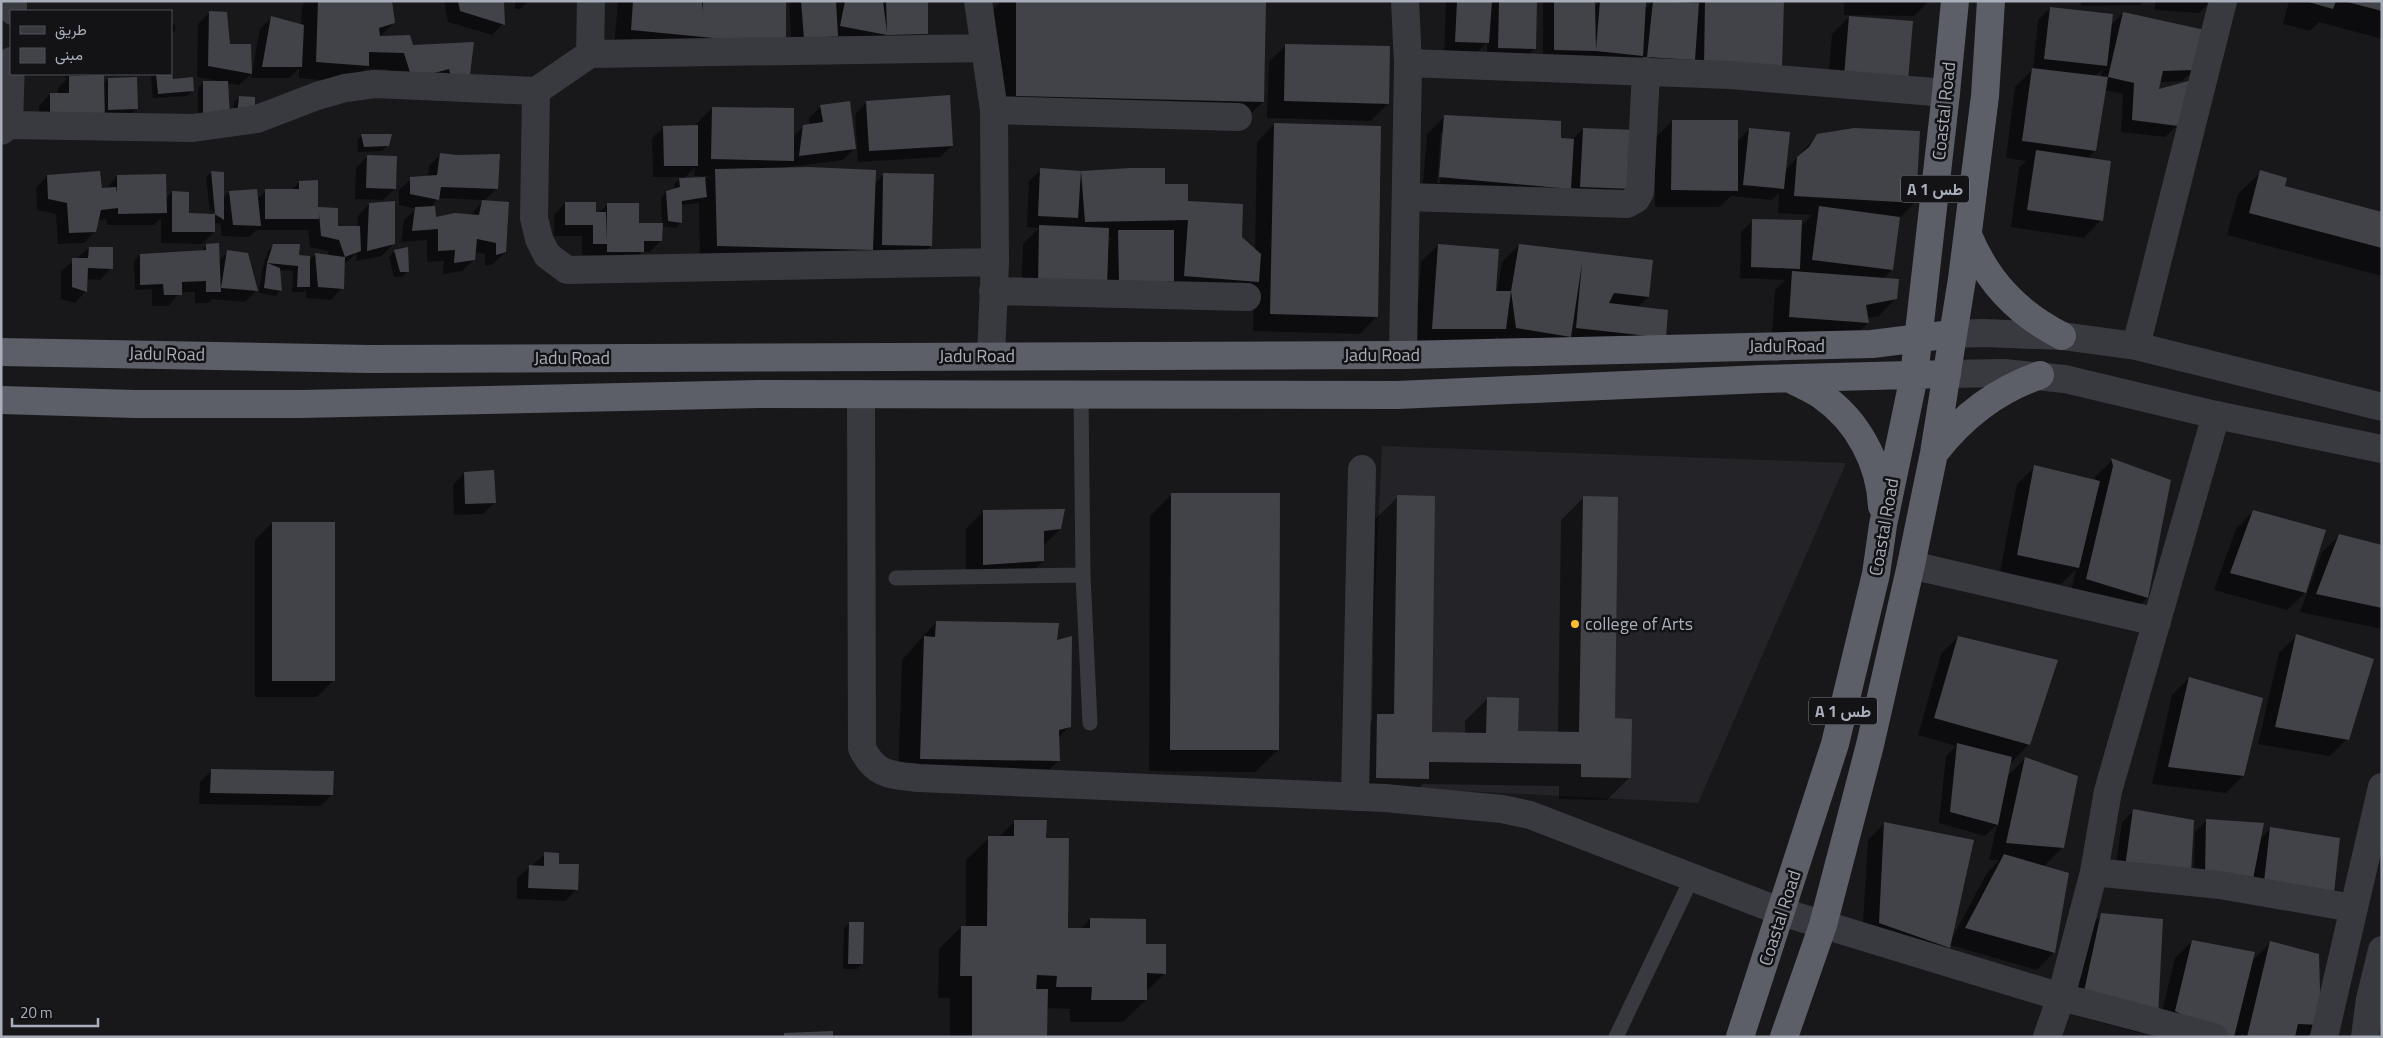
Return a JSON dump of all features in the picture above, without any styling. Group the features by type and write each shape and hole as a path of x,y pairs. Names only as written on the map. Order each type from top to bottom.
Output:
{"highway":[{"name":"Coastal Road","path":"1740,1037 1782,912 1834,744 1874,583 1883,525 1914,376 1946,93 1954,1"},
{"name":"Coastal Road","path":"1784,1037 1823,924 1870,745 1911,566 1934,453 1968,235 1985,96 1991,1"},
{"path":"1968,235 1981,263 2004,295 2028,316 2062,336"},
{"name":"Jadu Road","path":"1,352 370,358 1403,355 1822,346 1917,340 1952,334"},
{"name":"Jadu Road","path":"1,400 135,404 300,404 860,394 1397,395 1790,378 1947,374"},
{"path":"1934,453 1950,432 1977,408 2015,384 2040,375"},
{"path":"1790,378 1823,396 1850,421 1870,452 1881,488 1883,525"}],"street":[{"path":"590,54 591,1"},
{"path":"978,1 994,110 995,262 991,356"},
{"path":"1403,355 1408,63 1405,1"},
{"path":"2136,346 2223,1"},
{"path":"10,72 5,128 193,128 257,119 317,96 345,88 375,84 536,91 590,54 985,48"},
{"path":"1408,63 1646,70 1731,75 1946,93"},
{"path":"1406,197 1627,204 1636,199 1640,192 1646,70"},
{"path":"536,91 534,218 539,239 547,255 567,270 995,262"},
{"path":"994,110 1238,117"},
{"path":"993,291 1247,297"},
{"path":"1952,334 1984,333 2062,336 2136,346 2382,407"},
{"path":"1947,374 2004,373 2065,378 2216,415 2382,449"},
{"path":"860,394 862,748 868,762 886,774 919,778 1355,797 1502,809 1530,815 1782,912 2061,997 2214,1037"},
{"path":"2047,1037 2061,997 2094,872 2108,791 2216,415"},
{"path":"1355,797 1362,470"},
{"path":"1911,566 2157,622"},
{"path":"2324,1037 2382,788"},
{"path":"2094,872 2220,885 2353,908"},
{"path":"2364,1037 2370,999 2382,950"}],"lane":[{"path":"1081,394 1084,575 1090,723"},
{"path":"896,578 1084,575"},
{"path":"1616,1037 1692,878"}],"shaded area":[{"name":"college of Arts","path":"1382,446 1846,463 1698,803 1366,786"}],"building":[{"path":"318,1 392,1 395,23 379,28 380,36 410,35 413,45 474,42 469,83 452,80 449,69 412,79 404,53 369,52 369,66 316,62"},
{"path":"458,1 504,1 505,25 460,11"},
{"path":"633,1 702,1 702,12 703,1 786,1 786,41 755,42 631,30"},
{"path":"801,1 836,1 838,36 804,39"},
{"path":"845,1 883,1 887,33 886,1 928,1 928,34 887,35 840,26"},
{"path":"1016,1 1266,1 1264,102 1016,96"},
{"path":"1457,1 1492,1 1489,43 1455,42"},
{"path":"1499,1 1537,1 1536,49 1498,48"},
{"path":"1554,1 1595,1 1596,49 1600,1 1646,2 1643,56 1596,51 1554,50"},
{"path":"1653,1 1699,3 1695,60 1647,57"},
{"path":"1705,1 1784,1 1782,68 1704,66"},
{"path":"2305,1 2336,1 2333,9"},
{"path":"2382,1 2382,11 2347,2"},
{"path":"2050,7 2113,14 2107,66 2044,59"},
{"path":"209,11 227,12 230,44 251,44 252,74 208,66"},
{"path":"2123,12 2205,30 2195,70 2163,71 2159,89 2192,80 2178,126 2132,120 2134,83 2108,77"},
{"path":"271,16 304,25 302,67 262,67"},
{"path":"1849,16 1913,21 1908,81 1844,76"},
{"path":"1285,44 1390,46 1389,104 1284,101"},
{"path":"2032,68 2108,77 2096,151 2022,141"},
{"path":"172,74 173,79 193,77 194,91 158,94 156,75"},
{"path":"104,75 105,123 50,116 50,93 69,93 69,76"},
{"path":"137,77 138,109 108,110 108,78"},
{"path":"203,81 228,81 230,116 203,116"},
{"path":"950,95 953,146 869,151 866,101"},
{"path":"239,96 255,97 255,110 237,115"},
{"path":"850,101 856,149 799,156 803,125 823,122 820,105"},
{"path":"712,107 794,108 794,161 711,159"},
{"path":"1444,115 1561,121 1561,138 1574,139 1571,189 1439,177"},
{"path":"1672,120 1738,120 1738,191 1671,190"},
{"path":"1274,123 1381,126 1378,317 1270,314"},
{"path":"698,125 698,166 664,166 663,126"},
{"path":"1583,128 1637,130 1634,189 1580,187"},
{"path":"1749,128 1790,132 1784,189 1743,185"},
{"path":"1854,128 1920,131 1916,203 1794,196 1797,157 1809,147 1817,134"},
{"path":"361,134 392,134 389,146 364,147"},
{"path":"2036,150 2111,161 2103,221 2027,210"},
{"path":"440,153 457,155 500,154 498,189 441,187 439,200 410,194 410,177 437,175"},
{"path":"367,155 397,156 396,189 366,188"},
{"path":"809,167 876,170 873,250 717,246 715,169"},
{"path":"1040,168 1081,171 1078,218 1038,216"},
{"path":"1165,168 1165,184 1188,184 1188,201 1243,204 1242,237 1261,254 1259,282 1184,276 1188,220 1085,222 1081,171"},
{"path":"2260,170 2287,178 2285,186 2382,212 2382,248 2249,213"},
{"path":"100,171 102,188 116,187 117,193 117,175 166,174 167,213 118,214 118,208 101,210 96,232 69,233 67,203 48,199 47,175"},
{"path":"211,171 224,172 224,220 215,214"},
{"path":"883,173 934,174 932,246 882,245"},
{"path":"705,177 707,197 682,201 682,223 668,221 666,191 680,187 679,178"},
{"path":"318,180 318,207 338,208 338,226 360,226 361,251 345,257 339,240 321,236 319,213 319,219 265,219 265,189 299,189 299,181"},
{"path":"257,189 261,226 233,225 229,191"},
{"path":"172,191 189,192 189,213 215,214 215,232 172,232"},
{"path":"482,200 509,202 506,252 496,255 496,243 477,239 475,260 454,263 455,250 438,251 438,229 412,231 415,207 435,206 436,217 455,213 479,215"},
{"path":"395,201 395,244 367,251 369,203"},
{"path":"565,202 596,202 596,212 606,212 607,242 607,203 639,203 639,223 663,223 662,241 644,241 644,252 607,252 607,244 593,244 593,225 565,225"},
{"path":"1819,206 1900,217 1893,270 1812,260"},
{"path":"1752,219 1802,220 1800,269 1751,267"},
{"path":"1039,225 1109,228 1107,287 1038,285"},
{"path":"1118,230 1174,230 1174,281 1119,281"},
{"path":"219,243 221,292 206,292 206,281 182,282 182,295 164,295 163,284 140,285 140,254 206,250 206,244"},
{"path":"273,244 300,244 299,255 310,256 310,287 297,287 298,266 267,263"},
{"path":"1438,244 1499,249 1496,291 1511,291 1506,329 1432,329"},
{"path":"1519,244 1653,260 1649,297 1614,293 1609,303 1668,310 1666,338 1576,328 1582,263 1571,337 1516,328 1511,291"},
{"path":"89,247 113,247 113,269 88,268 87,292 72,287 72,258 88,258"},
{"path":"408,247 409,272 400,272 394,250"},
{"path":"227,250 248,253 258,291 221,288"},
{"path":"315,253 345,257 344,289 318,287"},
{"path":"267,263 280,268 282,291 264,288"},
{"path":"1792,271 1899,279 1897,299 1866,305 1869,323 1789,317"},
{"path":"2111,458 2171,480 2148,598 2086,579 2113,466"},
{"path":"2034,465 2100,481 2079,568 2017,555"},
{"path":"494,470 496,503 465,504 464,472"},
{"path":"1171,493 1280,493 1279,750 1170,750"},
{"path":"1397,495 1435,496 1432,732 1486,733 1487,697 1519,698 1518,731 1579,732 1583,496 1618,497 1615,718 1632,719 1631,778 1581,777 1581,764 1429,762 1429,779 1376,778 1377,714 1394,714"},
{"path":"1065,509 1061,529 1044,531 1044,561 983,565 983,510"},
{"path":"2253,510 2326,530 2306,593 2230,573"},
{"path":"272,522 335,522 335,681 272,681"},
{"path":"2339,534 2382,545 2382,608 2316,594"},
{"path":"936,621 1059,623 1057,640 1072,636 1071,727 1059,730 1060,761 920,759 924,636 935,637"},
{"path":"2296,634 2374,659 2349,740 2275,727"},
{"path":"1958,636 2058,660 2030,745 1934,718"},
{"path":"2189,677 2263,698 2244,776 2168,767"},
{"path":"1957,743 2012,757 1998,825 1950,812"},
{"path":"2025,757 2078,776 2064,848 2006,843"},
{"path":"211,769 334,771 333,795 210,793"},
{"path":"2133,809 2194,820 2191,873 2125,867"},
{"path":"2206,819 2264,823 2253,879 2205,875"},
{"path":"1014,820 1047,820 1046,838 1069,838 1068,928 1090,928 1090,918 1146,919 1146,944 1166,944 1166,974 1147,973 1147,1000 1091,1000 1092,987 1056,987 1057,976 1037,975 1036,989 1048,989 1047,1037 972,1037 972,976 960,976 961,926 987,926 988,836 1014,836"},
{"path":"1884,822 1974,840 1950,948 1879,923"},
{"path":"2270,827 2340,838 2334,893 2264,882"},
{"path":"544,852 559,853 559,864 579,864 578,890 528,888 529,865 544,866"},
{"path":"2004,854 2069,873 2055,953 1965,928"},
{"path":"2101,913 2163,919 2158,1016 2083,996"},
{"path":"849,922 864,922 863,964 848,964"},
{"path":"2192,940 2255,952 2234,1037 2224,1037 2175,1011"},
{"path":"2270,941 2319,954 2321,1025 2298,1024 2295,1037 2247,1037"},
{"path":"833,1031 833,1037 784,1037 784,1033"}],"place":[{"name":"college of Arts","path":"1575,624"}]}
